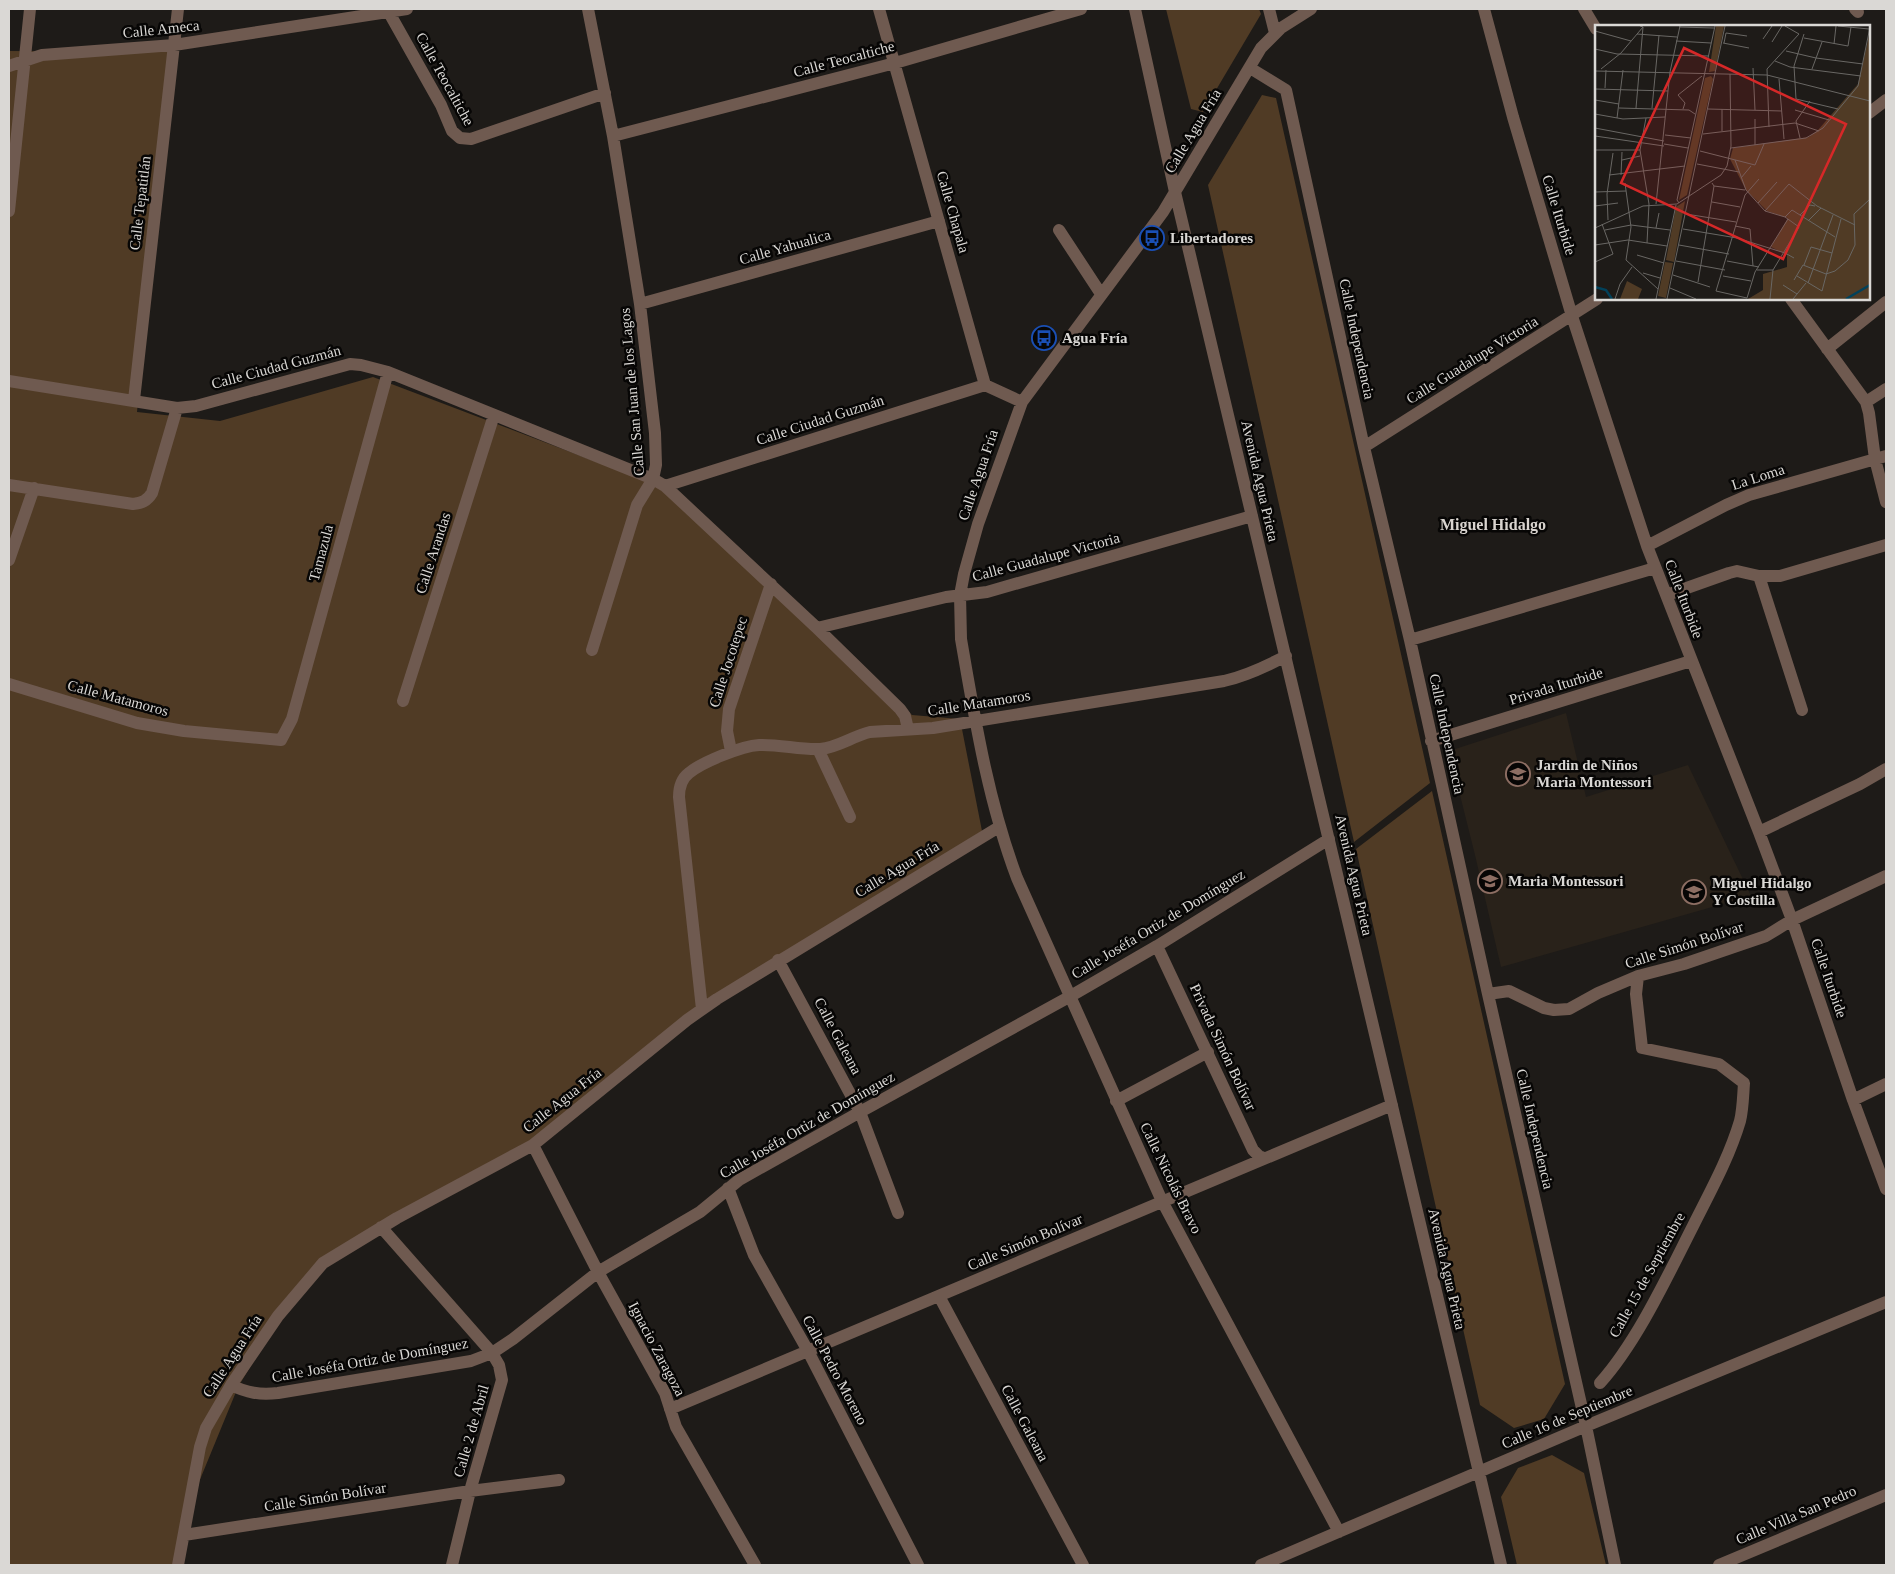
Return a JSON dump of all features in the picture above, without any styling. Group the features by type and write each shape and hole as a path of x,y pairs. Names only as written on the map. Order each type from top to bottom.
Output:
{"street":[{"path":"9,211 30,9"},
{"name":"Calle Tepatitlán","path":"134,400 178,9"},
{"name":"Calle Ameca","path":"9,66 42,55 174,45 388,10 407,9"},
{"name":"Calle San Juan de los Lagos","path":"588,9 613,136 640,304 655,432 656,465 653,479 665,486 771,584 900,709 905,716 908,729"},
{"name":"Calle Chapala","path":"879,9 985,384"},
{"name":"Calle Teocaltiche","path":"613,136 895,63 1082,9"},
{"name":"Avenida Agua Prieta","path":"1135,9 1175,192 1501,1565"},
{"path":"1269,9 1275,34"},
{"name":"Calle Agua Fría","path":"178,1565 202,1439 231,1385 278,1316 317,1269 327,1260 381,1227 532,1145 702,1009 778,960 999,827 990,794 975,720 961,639 960,595 978,524 1022,402 1162,212 1261,48 1294,19 1311,9"},
{"name":"Calle Iturbide","path":"1484,9 1513,117 1572,316 1647,546 1792,920 1853,1100 1886,1189"},
{"path":"1584,9 1595,27"},
{"name":"Calle Teocaltiche","path":"388,10 441,106 452,131 460,138 471,139 605,93"},
{"name":"Calle Independencia","path":"1250,68 1286,90 1364,447 1410,640 1431,741 1586,1426 1614,1565"},
{"path":"1870,112 1886,100"},
{"name":"Calle Yahualica","path":"640,304 939,222"},
{"path":"1059,230 1101,294"},
{"name":"Calle Guadalupe Victoria","path":"1364,447 1596,300"},
{"path":"1793,300 1866,402 1880,458 1886,502"},
{"path":"1827,349 1886,302"},
{"name":"Calle Ciudad Guzmán","path":"9,381 177,408 196,406 350,364 362,365 388,372 653,479"},
{"name":"Tamazula","path":"281,740 292,719 388,372"},
{"path":"985,384 1022,402"},
{"name":"Calle Ciudad Guzmán","path":"665,486 985,384"},
{"path":"1866,402 1886,389"},
{"path":"9,485 133,504 144,502 152,492 177,408"},
{"name":"Calle Arandas","path":"403,701 494,415"},
{"name":"La Loma","path":"1647,546 1737,500 1880,458"},
{"path":"592,650 637,505 653,479"},
{"path":"9,560 34,488"},
{"name":"Calle Guadalupe Victoria","path":"817,628 946,597 986,592 1252,516"},
{"path":"1667,595 1737,571 1759,576 1780,576 1886,545"},
{"path":"1410,640 1655,568"},
{"path":"1759,576 1802,710"},
{"name":"Calle Jocotepec","path":"732,752 727,730 728,709 771,584"},
{"name":"Calle Matamoros","path":"702,1009 679,797 679,788 683,780 688,773 696,768 748,746 818,749 836,745 865,733 933,728 1224,681 1252,673 1286,656"},
{"name":"Privada Iturbide","path":"1431,741 1691,661"},
{"name":"Calle Matamoros","path":"9,684 137,723 184,731 281,740"},
{"path":"818,749 850,817"},
{"path":"1759,832 1860,784 1886,769"},
{"name":"Calle Nicolás Bravo","path":"999,827 1017,878 1162,1201 1339,1532"},
{"name":"Calle Joséfa Ortiz de Domínguez","path":"231,1385 241,1390 258,1394 278,1393 471,1361 492,1353 513,1339 598,1272 700,1212 728,1188 1157,946 1329,839"},
{"name":"Calle Simón Bolívar","path":"1488,994 1509,991 1544,1008 1564,1010 1638,976 1684,964 1766,936 1792,920 1886,876"},
{"name":"Privada Simón Bolívar","path":"1157,946 1253,1150 1264,1158"},
{"name":"Calle Galeana","path":"778,960 860,1112 898,1213"},
{"name":"Calle 15 de Septiembre","path":"1600,1383 1611,1371 1635,1333 1717,1179 1740,1120 1744,1083 1719,1064 1642,1048 1636,994 1638,976"},
{"path":"1116,1101 1208,1052"},
{"path":"1853,1100 1886,1084"},
{"name":"Calle Simón Bolívar","path":"670,1409 1392,1105"},
{"name":"Ignacio Zaragoza","path":"532,1145 598,1272 665,1393 676,1427 755,1565"},
{"name":"Calle Pedro Moreno","path":"728,1188 754,1255 808,1351 918,1565"},
{"name":"Calle 2 de Abril","path":"381,1227 492,1353 499,1365 502,1380 470,1492 452,1565"},
{"name":"Calle Galeana","path":"939,1296 1083,1565"},
{"name":"Calle 16 de Septiembre","path":"1261,1565 1586,1426 1886,1302"},
{"name":"Calle Simón Bolívar","path":"184,1535 559,1480"},
{"name":"Calle Villa San Pedro","path":"1719,1565 1886,1495"}],"shaded area":[{"path":"1166,9 1259,9 1261,14 1203,112 1191,109"},
{"path":"9,51 168,52 137,412 220,421 373,377 665,488 912,715 960,719 982,831 693,1020 553,1130 303,1280 238,1387 199,1482 178,1565 9,1565"},
{"path":"1262,95 1276,98 1430,783 1354,842 1208,185"},
{"path":"1566,713 1586,797 1688,765 1751,896 1501,967 1449,751"},
{"path":"1432,791 1565,1384 1544,1419 1514,1428 1480,1405 1356,849"},
{"path":"1552,1455 1584,1473 1606,1565 1517,1565 1501,1497 1518,1468"}],"place":[{"name":"Libertadores","path":"1152,238"},
{"name":"Agua Fría","path":"1044,338"},
{"name":"Jardin de Niños Maria Montessori","path":"1518,774"},
{"name":"Maria Montessori","path":"1490,881"},
{"name":"Miguel Hidalgo Y Costilla","path":"1694,892"}],"district":[{"name":"Miguel Hidalgo","path":"1493,524"}]}
